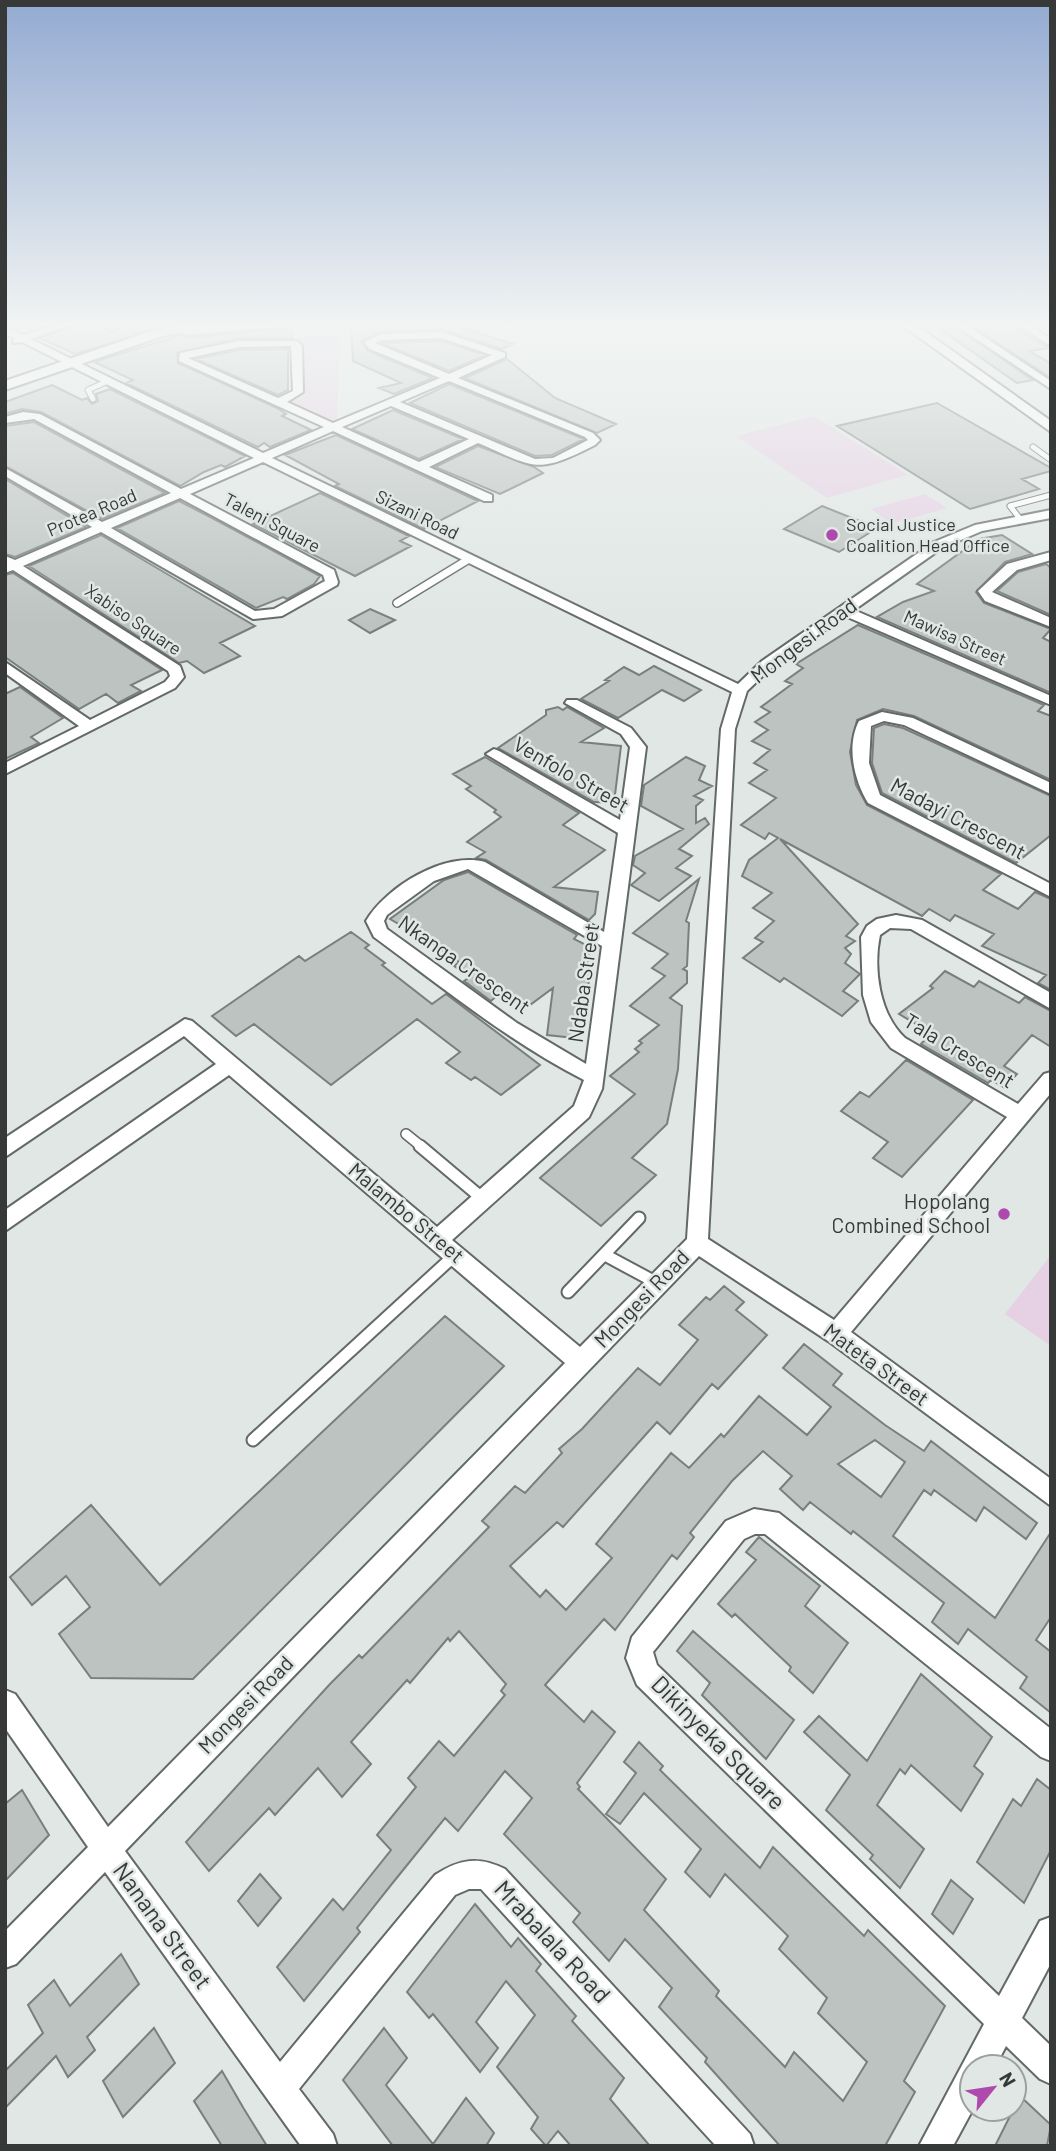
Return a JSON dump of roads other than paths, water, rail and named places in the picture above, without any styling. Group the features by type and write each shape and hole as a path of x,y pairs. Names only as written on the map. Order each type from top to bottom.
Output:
{"street":[{"name":"Taleni Square","path":"5,471 253,615 276,612 332,582 329,573 50,423"},
{"name":"Sizani Road","path":"192,423 740,690"},
{"path":"321,423 488,498"},
{"name":"Protea Road","path":"9,564 346,423"},
{"path":"441,423 534,463 545,464 594,440 556,423"},
{"path":"419,467 478,439"},
{"name":"Mongesi Road","path":"5,1953 697,1243 728,729 740,690 777,656 950,539 979,528 1051,514"},
{"path":"1051,556 1012,567 985,591 990,598 1051,623"},
{"name":"Xabiso Square","path":"5,769 170,685 177,677 175,669 9,564"},
{"name":"Mawisa Street","path":"844,610 1051,701"},
{"path":"5,666 89,726"},
{"name":"Ndaba Street","path":"437,1240 582,1111 589,1101 628,832 637,741 626,731 572,703"},
{"name":"Madayi Crescent","path":"1051,789 908,721 882,716 864,724 863,776 866,789 874,799 1051,891"},
{"name":"Venfolo Street","path":"494,754 628,832"},
{"name":"Nkanga Crescent","path":"594,1077 567,1064 527,1038 380,933 375,921 381,911 449,865 467,862 480,866 612,944"},
{"name":"Tala Crescent","path":"1021,1115 898,1043 883,1030 875,1015 870,937 875,928 894,920 916,924 1051,1002"},
{"name":"Malambo Street","path":"5,1149 185,1026 581,1362"},
{"path":"5,1222 230,1064"},
{"path":"836,1334 1051,1079"},
{"name":"Mateta Street","path":"697,1243 836,1334 1051,1493"},
{"name":"Dikinyeka Square","path":"1051,1747 770,1522 754,1521 735,1530 641,1646 639,1658 647,1675 1051,2068"},
{"name":"Nanana Street","path":"5,1704 106,1849 321,2146"},
{"name":"Mrabalala Road","path":"279,2088 445,1885 463,1874 475,1873 495,1878 738,2146"},
{"path":"986,2053 1051,1932"},
{"path":"935,2146 958,2104"}],"lane":[{"path":"1033,447 1051,460"},
{"path":"1021,520 1010,506 1051,495"},
{"path":"397,603 469,559"},
{"path":"406,1134 483,1199"},
{"path":"568,1292 639,1218"},
{"path":"253,1440 455,1255"},
{"path":"605,1255 657,1283"}],"place":[{"name":"Social Justice Coalition Head Office","path":"832,535"},
{"name":"Hopolang Combined School","path":"1004,1214"}]}
